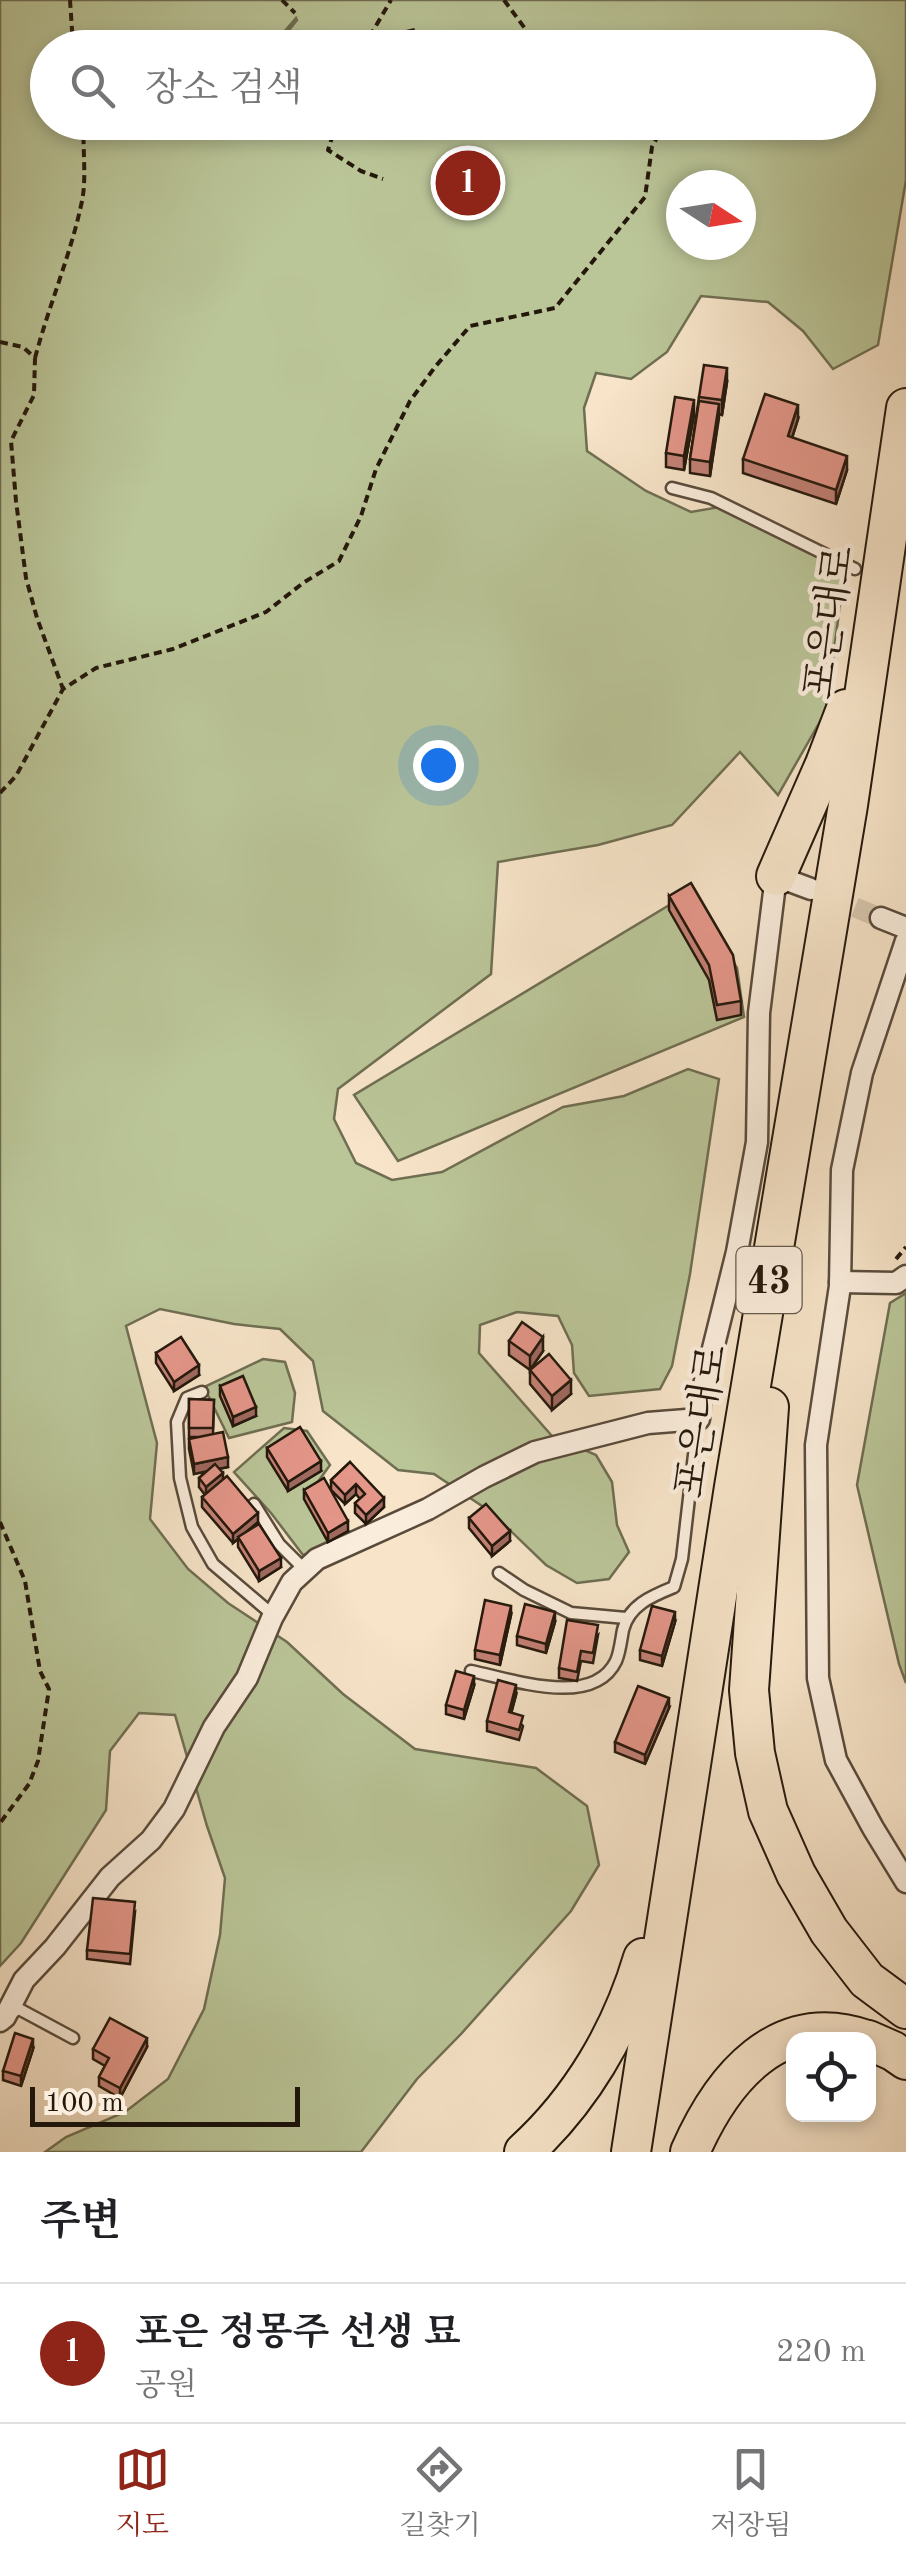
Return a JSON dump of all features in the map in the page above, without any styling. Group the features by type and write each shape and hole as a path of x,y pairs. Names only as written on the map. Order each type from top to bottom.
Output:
{"highway":[{"name":"포은대로","path":"631,2152 734,1487 848,805 906,408"},
{"name":"포은대로","path":"655,2152 770,1398 869,810 906,555"},
{"path":"794,882 825,764 852,695 875,611"},
{"path":"770,1398 749,1690 755,1753 768,1812 796,1874 829,1932 868,1980 906,2010"},
{"path":"524,2152 579,2092 629,2000 643,1960 706,1677"},
{"path":"690,2152 720,2096 741,2070 768,2048 786,2040"},
{"path":"876,2044 906,2060"}],"street":[{"path":"3,2019 24,1980 110,1876 150,1840 174,1808 214,1727 247,1678 292,1582 317,1559 428,1509 535,1452 648,1423 698,1419 737,1252 757,1142 759,1013 794,882"},
{"path":"881,918 906,928"},
{"path":"906,941 862,1073 842,1170 840,1282 816,1445 818,1678 836,1760 906,1882"},
{"path":"840,1282 896,1282 906,1276"}],"lane":[{"path":"672,488 711,498 854,568"},
{"path":"202,1392 187,1398 176,1422 180,1478 192,1527 213,1564 274,1616"},
{"path":"471,1671 534,1687 600,1682 616,1661 626,1618 646,1599 674,1587 682,1559 698,1419"},
{"path":"254,1504 279,1544 305,1570"},
{"path":"499,1573 571,1613 626,1618"},
{"path":"3,2019 18,2009 72,2038"}],"path":[{"path":"70,0 72,30"},
{"path":"282,0 295,13"},
{"path":"374,30 391,0"},
{"path":"504,0 526,30"},
{"path":"63,689 26,578 11,441 34,395 43,328 55,301 83,198 84,140"},
{"path":"331,140 328,150 360,171 383,179"},
{"path":"0,793 16,776 63,689 96,668 173,649 266,612 338,562 362,516 376,468 427,378 470,326 556,308 645,197 656,140"},
{"path":"0,342 22,347 36,358"},
{"path":"0,1522 25,1580 40,1671 49,1689 38,1761 29,1784 0,1823"}],"green space":[{"path":"0,0 906,0 906,180 878,345 833,369 803,331 768,302 701,296 667,352 631,379 596,373 584,408 587,451 646,491 691,512 737,504 792,537 846,560 826,711 778,795 740,752 672,825 598,845 498,862 491,974 338,1089 334,1119 356,1163 392,1180 442,1172 563,1107 624,1096 688,1069 719,1079 690,1274 672,1366 660,1389 589,1396 574,1373 572,1345 558,1316 517,1312 480,1325 479,1353 552,1436 596,1455 612,1482 617,1525 629,1552 609,1579 577,1583 546,1565 491,1512 434,1474 398,1470 323,1411 313,1361 280,1329 160,1309 126,1326 157,1443 150,1519 188,1569 228,1603 287,1642 343,1694 415,1749 536,1768 587,1806 599,1865 571,1911 417,2079 361,2152 45,2152 66,2137 125,2112 168,2079 204,2009 220,1935 225,1878 175,1715 139,1713 110,1751 106,1810 21,1943 0,1966"},
{"path":"691,892 737,968 744,1017 398,1161 354,1095"},
{"path":"906,1293 906,1683 857,1485 890,1303"},
{"path":"263,1359 285,1362 295,1393 292,1422 229,1438 204,1387"},
{"path":"284,1428 307,1431 330,1465 315,1486 324,1488 348,1531 348,1541 303,1555 234,1472"}],"building":[{"path":"704,365 727,368 722,400 699,397"},
{"path":"765,394 798,405 788,436 847,456 836,490 743,459"},
{"path":"675,397 694,400 684,456 666,453"},
{"path":"699,401 719,404 710,462 690,459"},
{"path":"691,883 733,955 741,1001 717,1005 709,965 669,896"},
{"path":"522,1322 543,1337 530,1356 509,1341"},
{"path":"181,1337 199,1365 174,1382 156,1353"},
{"path":"549,1354 571,1380 552,1396 530,1370"},
{"path":"243,1376 256,1407 233,1417 220,1386"},
{"path":"189,1399 214,1400 213,1428 189,1428"},
{"path":"300,1427 321,1461 288,1482 267,1448"},
{"path":"223,1432 228,1457 194,1464 189,1439"},
{"path":"350,1462 384,1498 366,1515 355,1503 365,1494 356,1484 345,1495 331,1480"},
{"path":"215,1464 223,1473 206,1487 199,1478"},
{"path":"227,1476 258,1513 233,1534 202,1497"},
{"path":"324,1478 348,1521 328,1533 304,1490"},
{"path":"486,1504 510,1531 492,1546 469,1518"},
{"path":"259,1524 281,1558 259,1571 238,1537"},
{"path":"485,1600 511,1606 500,1655 475,1650"},
{"path":"525,1604 555,1612 546,1644 517,1636"},
{"path":"652,1606 675,1612 662,1656 640,1650"},
{"path":"567,1620 598,1625 593,1653 581,1651 577,1672 559,1668"},
{"path":"456,1671 474,1676 464,1710 446,1705"},
{"path":"498,1680 516,1685 509,1712 523,1716 519,1730 487,1721"},
{"path":"638,1686 669,1698 645,1755 615,1742"},
{"path":"93,1898 135,1902 130,1954 87,1950"},
{"path":"110,2018 147,2038 120,2088 99,2077 109,2058 93,2049"},
{"path":"15,2033 33,2039 21,2076 3,2071"}],"tunnel":[{"path":"827,896 881,918"}],"place":[{"name":"포은 정몽주 선생 묘","path":"468,183"}]}
